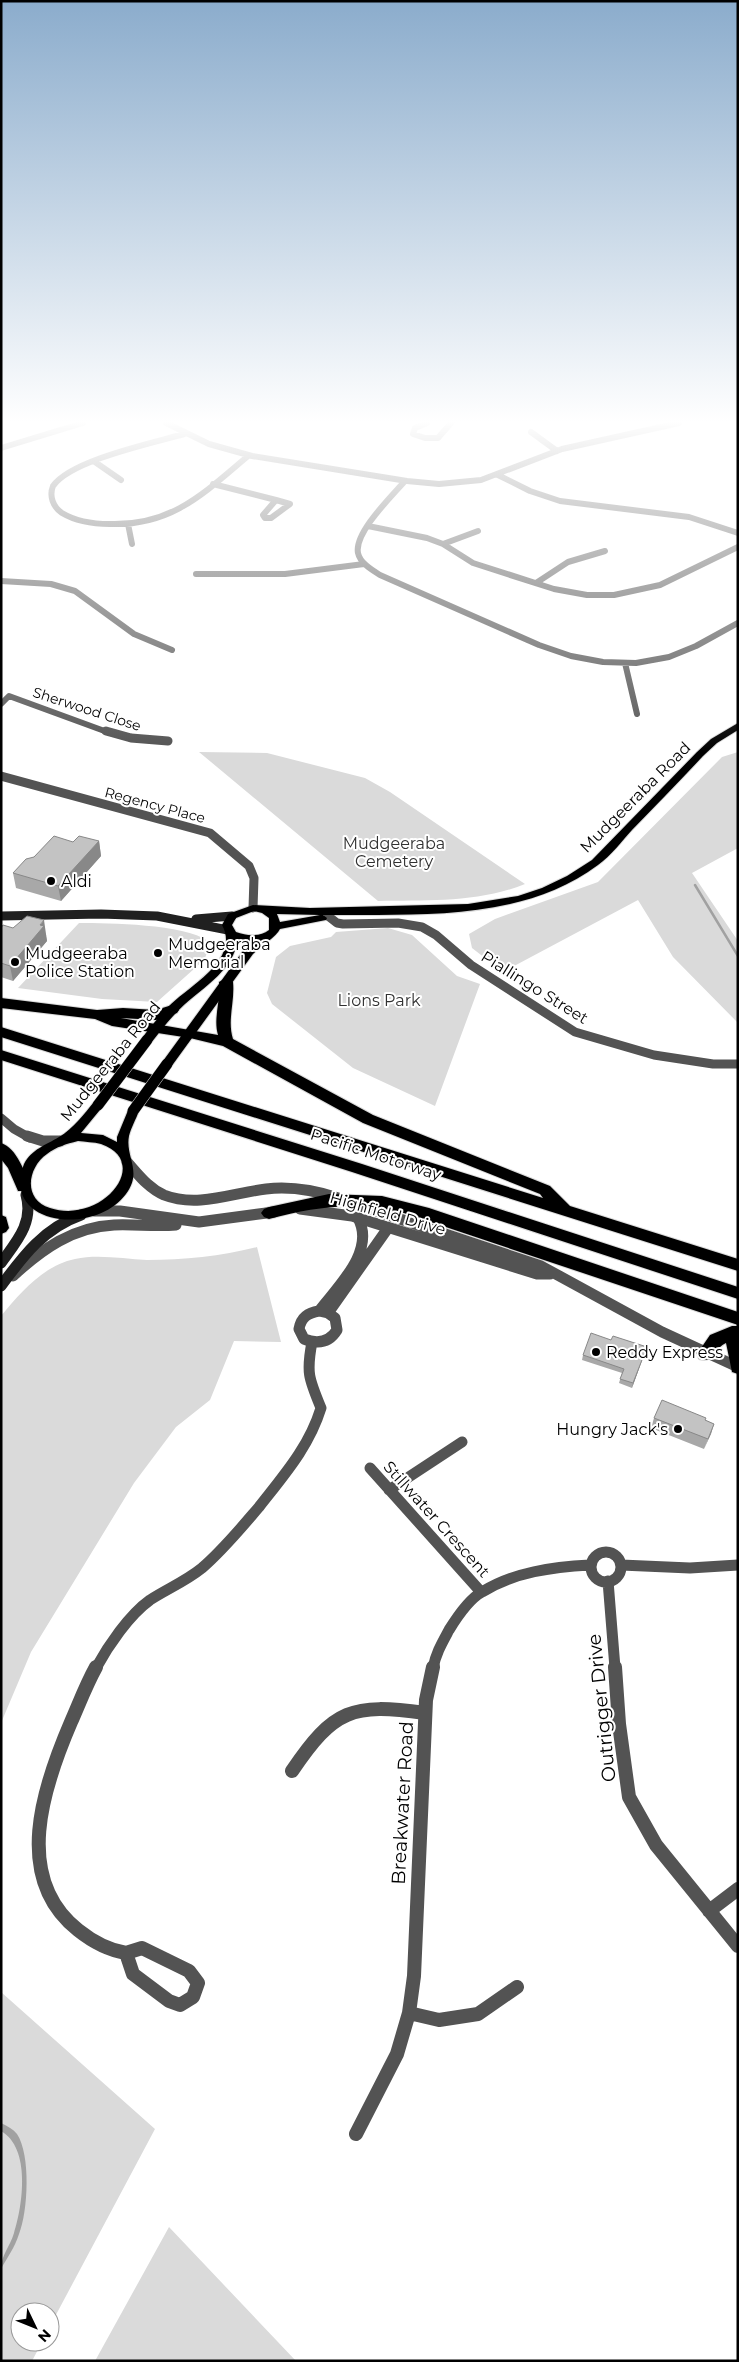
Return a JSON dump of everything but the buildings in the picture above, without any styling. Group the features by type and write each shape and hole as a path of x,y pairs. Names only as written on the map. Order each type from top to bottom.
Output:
{"highway":[{"path":"226,982 228,992 222,1026 227,1042"},
{"path":"1,1003 97,1015 123,1013 156,1015 172,1010"},
{"path":"97,1015 112,1021 190,1032 227,1042 260,1058 368,1119 446,1152 545,1190 567,1210"},
{"name":"Pacific Motorway","path":"1,1032 738,1265"},
{"name":"Pacific Motorway","path":"1,1055 367,1171 738,1293"},
{"path":"1,1148 16,1166 25,1191"},
{"path":"269,1212 336,1198 376,1199 424,1212 736,1329"},
{"path":"1,1221 1,1228"},
{"path":"705,1354 716,1340 736,1329"},
{"path":"736,1329 738,1367"}],"main road":[{"name":"Mudgeeraba Road","path":"265,910 346,912 471,908 500,904 532,896 578,875 602,856 700,754 735,731"},
{"path":"1,916 121,914 209,919 232,916 253,908 265,910 274,917 276,926 249,951 133,1111 123,1136 123,1149 129,1178 121,1193 112,1202 90,1213 64,1221 44,1235 23,1256 1,1287"},
{"name":"Mudgeeraba Road","path":"276,926 346,912"},
{"path":"230,932 227,925 232,916"},
{"path":"170,918 230,932 245,939 263,938"},
{"name":"Mudgeeraba Road","path":"62,1140 82,1126 156,1028 172,1010 222,965 231,948 230,932"},
{"path":"1,1263 27,1223 30,1208 25,1191 24,1172 32,1158 42,1150 62,1140 83,1137 101,1140 118,1148 127,1161"},
{"path":"25,1191 35,1205 48,1213 67,1216 90,1213"}],"street":[{"path":"130,533 132,544"},
{"path":"362,533 357,544 358,553 364,564 380,575 560,654 593,661 625,663 669,657 692,648 738,623"},
{"path":"404,533 427,538 443,544 473,563 554,590 587,595 636,592 660,585 682,576 738,547"},
{"path":"443,544 472,533"},
{"path":"536,584 564,562 580,556 605,551"},
{"path":"196,574 285,574 364,564"},
{"path":"1,581 51,584 74,591 134,634 172,650"},
{"path":"625,663 637,714"},
{"name":"Sherwood Close","path":"1,704 9,696 111,732 144,740 168,741"},
{"name":"Regency Place","path":"1,776 210,833 249,866 254,878 253,908"},
{"name":"Piallingo Street","path":"328,916 337,923 343,924 402,923 422,927 436,935 471,965 575,1032 654,1056 713,1064 738,1064"},
{"path":"1,1118 24,1136 45,1141 62,1140"},
{"name":"Highfield Drive","path":"127,1161 137,1175 152,1188 188,1200 214,1200 288,1188 314,1191 541,1266 550,1274 586,1291 654,1329 705,1354 738,1367"},
{"name":"Highfield Drive","path":"90,1213 120,1211 199,1222 269,1212 312,1209 358,1218 537,1274 550,1274"},
{"path":"324,1312 388,1228 378,1212"},
{"path":"324,1312 364,1245 365,1230 358,1218"},
{"path":"1,1287 44,1248 76,1232 109,1225 158,1226 199,1222"},
{"path":"324,1312 335,1318 338,1324 335,1335 327,1341 312,1342 300,1334 300,1324 307,1314 324,1312"},
{"path":"126,1953 133,1974 169,2001 180,2005 191,2000 196,1993 198,1983 189,1971 142,1948 126,1953 114,1952 88,1938 69,1923 52,1902 41,1867 38,1839 42,1803 60,1748 90,1678 106,1650 125,1626 149,1601 194,1574 234,1537 296,1462 306,1446 321,1408 309,1379 307,1367 312,1342"},
{"path":"389,1490 462,1442"},
{"name":"Stillwater Crescent","path":"370,1468 481,1592"},
{"name":"Breakwater Road","path":"356,2134 397,2054 410,2013 414,1976 425,1713 436,1652 457,1617 481,1592 519,1576 554,1567 590,1564 593,1556 603,1552 614,1555 621,1565"},
{"path":"590,1564 595,1576 608,1581 617,1578 621,1565 690,1568 738,1564"},
{"name":"Outrigger Drive","path":"608,1581 619,1724 629,1798 656,1845 738,1946"},
{"path":"292,1771 316,1736 342,1716 371,1708 425,1713"},
{"path":"709,1911 738,1889"},
{"path":"410,2013 439,2020 478,2014 517,1987"}],"green space":[{"name":"Mudgeeraba Cemetery","path":"199,752 267,753 365,778 390,792 525,884 489,895 453,899 378,901"},
{"path":"738,752 738,848 692,873 738,941 738,1023 673,957 638,900 503,972 472,948 469,934 495,919 598,882 722,757"},
{"path":"79,923 108,923 182,931 197,935 208,941 208,951 204,960 157,1002 102,999 18,988"},
{"name":"Lions Park","path":"388,928 412,935 457,976 480,984 435,1106 353,1068 272,1004 267,993 276,957 290,946 331,937 336,932"},
{"path":"257,1247 281,1342 234,1341 210,1400 176,1427 134,1483 31,1652 1,1723 1,1316 25,1289 43,1274 53,1267 75,1259 102,1257 147,1260 175,1259 217,1255"},
{"path":"1,1992 155,2129 60,2307 60,2302 10,2302 10,2352 37,2352 32,2361 1,2361"},
{"path":"169,2227 296,2361 95,2361"}],"shaded area":[{"path":"1,2123 17,2134 21,2143 27,2184 22,2224 15,2243 1,2269 2,2259 12,2238 20,2208 22,2178 21,2163 17,2150 11,2139 1,2131"}],"waterway":[{"path":"695,885 738,956"}],"place":[{"name":"Aldi","path":"51,881"},
{"name":"Mudgeeraba Memorial","path":"158,953"},
{"name":"Mudgeeraba Police Station","path":"15,962"},
{"name":"Reddy Express","path":"596,1352"},
{"name":"Hungry Jack's","path":"678,1429"}]}
